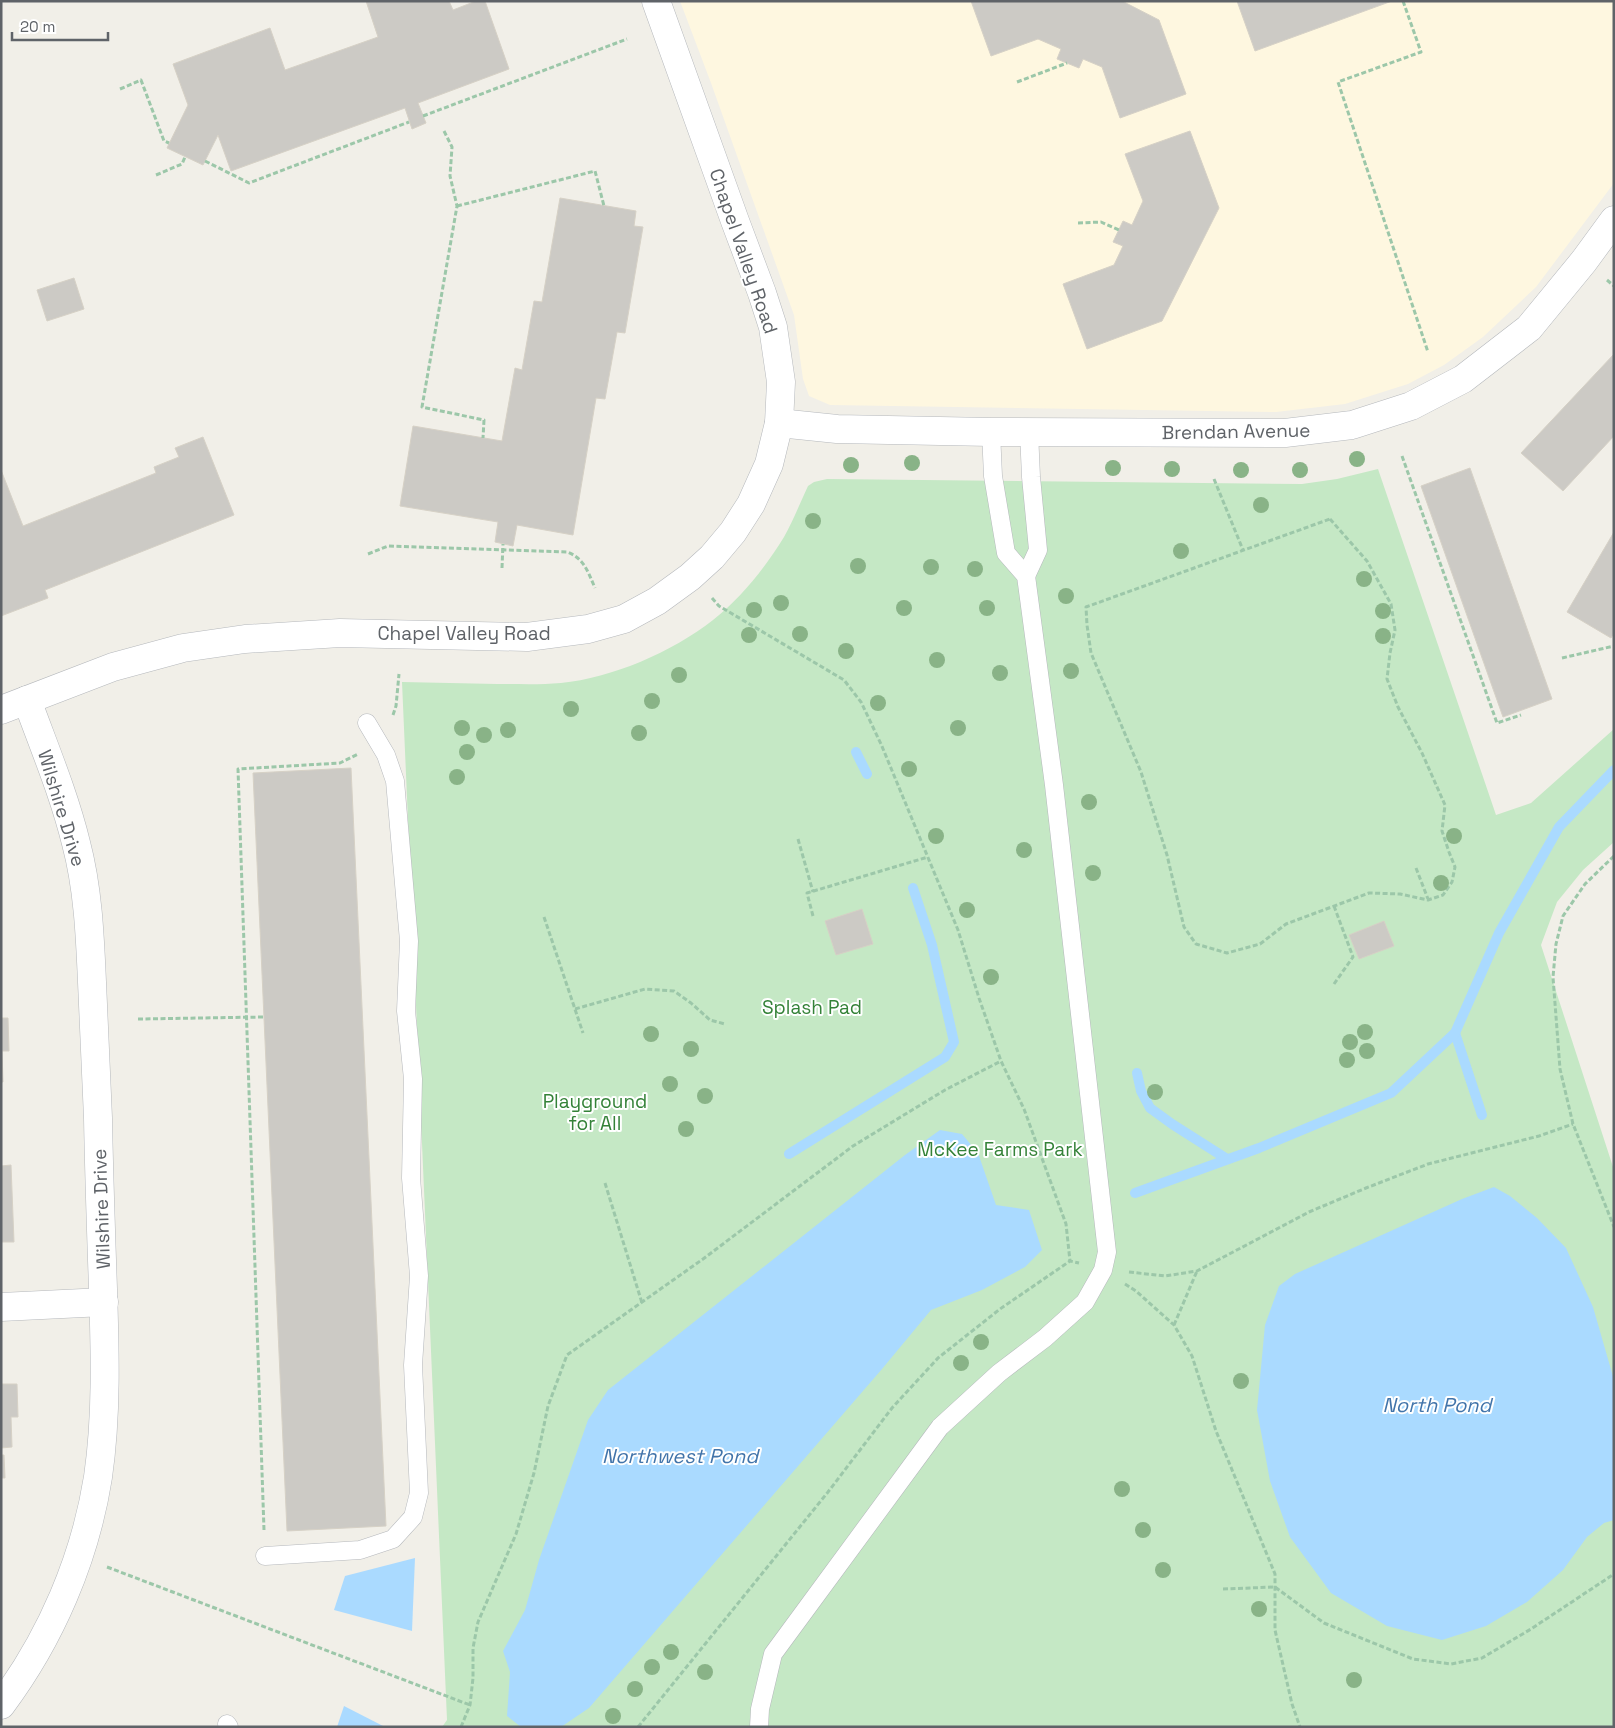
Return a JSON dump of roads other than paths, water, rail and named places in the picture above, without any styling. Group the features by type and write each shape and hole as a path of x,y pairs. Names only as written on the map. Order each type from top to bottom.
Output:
{"street":[{"name":"Chapel Valley Road","path":"1,710 121,665 183,648 245,639 340,632 527,637 588,629 624,619 657,601 712,558 733,532 751,504 770,464 779,423 781,382 773,327 762,293 656,1"},
{"name":"Brendan Avenue","path":"779,423 838,428 991,432 1285,433 1352,425 1410,406 1463,379 1529,328 1584,261 1614,220"},
{"name":"Wilshire Drive","path":"1,1705 17,1684 62,1603 79,1555 92,1504 98,1470 105,1354 96,1054 89,916 77,844 56,776 27,700"},
{"path":"1,1307 104,1302"}],"lane":[{"path":"991,432 993,476 1006,553 1026,576"},
{"path":"759,1727 760,1709 773,1654 940,1427 998,1373 1045,1338 1085,1302 1103,1270 1107,1252 1054,785 1026,576 1038,550 1028,432"},
{"path":"265,1556 360,1550 393,1539 413,1517 419,1493 413,1365 419,1276 411,1178 413,1079 406,1011 408,941 394,781 386,755 367,723"}],"water":[{"name":"Northwest Pond","path":"940,1130 962,1134 978,1153 996,1205 1029,1210 1042,1250 1025,1267 982,1290 931,1310 589,1708 561,1727 521,1727 507,1716 510,1672 503,1651 525,1610 539,1560 588,1420 608,1390 905,1155"},
{"name":"North Pond","path":"1494,1187 1510,1196 1537,1218 1566,1248 1593,1307 1614,1380 1614,1520 1604,1523 1587,1537 1563,1570 1527,1602 1486,1626 1442,1640 1387,1626 1331,1593 1290,1537 1270,1481 1257,1410 1265,1325 1279,1286 1295,1274 1462,1199"},
{"path":"415,1558 412,1631 334,1610 345,1576"},
{"path":"344,1706 385,1727 337,1727"}],"waterway":[{"path":"856,752 867,774"},
{"path":"1135,1193 1259,1148 1391,1093 1455,1033 1499,933 1559,827 1614,770"},
{"path":"789,1154 945,1057 954,1042 932,945 913,888"},
{"path":"1455,1033 1482,1115"},
{"path":"1137,1073 1141,1091 1150,1108 1227,1159"}],"park label":[{"name":"Splash Pad","path":"812,1007"},
{"name":"Playground for All","path":"595,1112"},
{"name":"McKee Farms Park","path":"1000,1149"}]}
